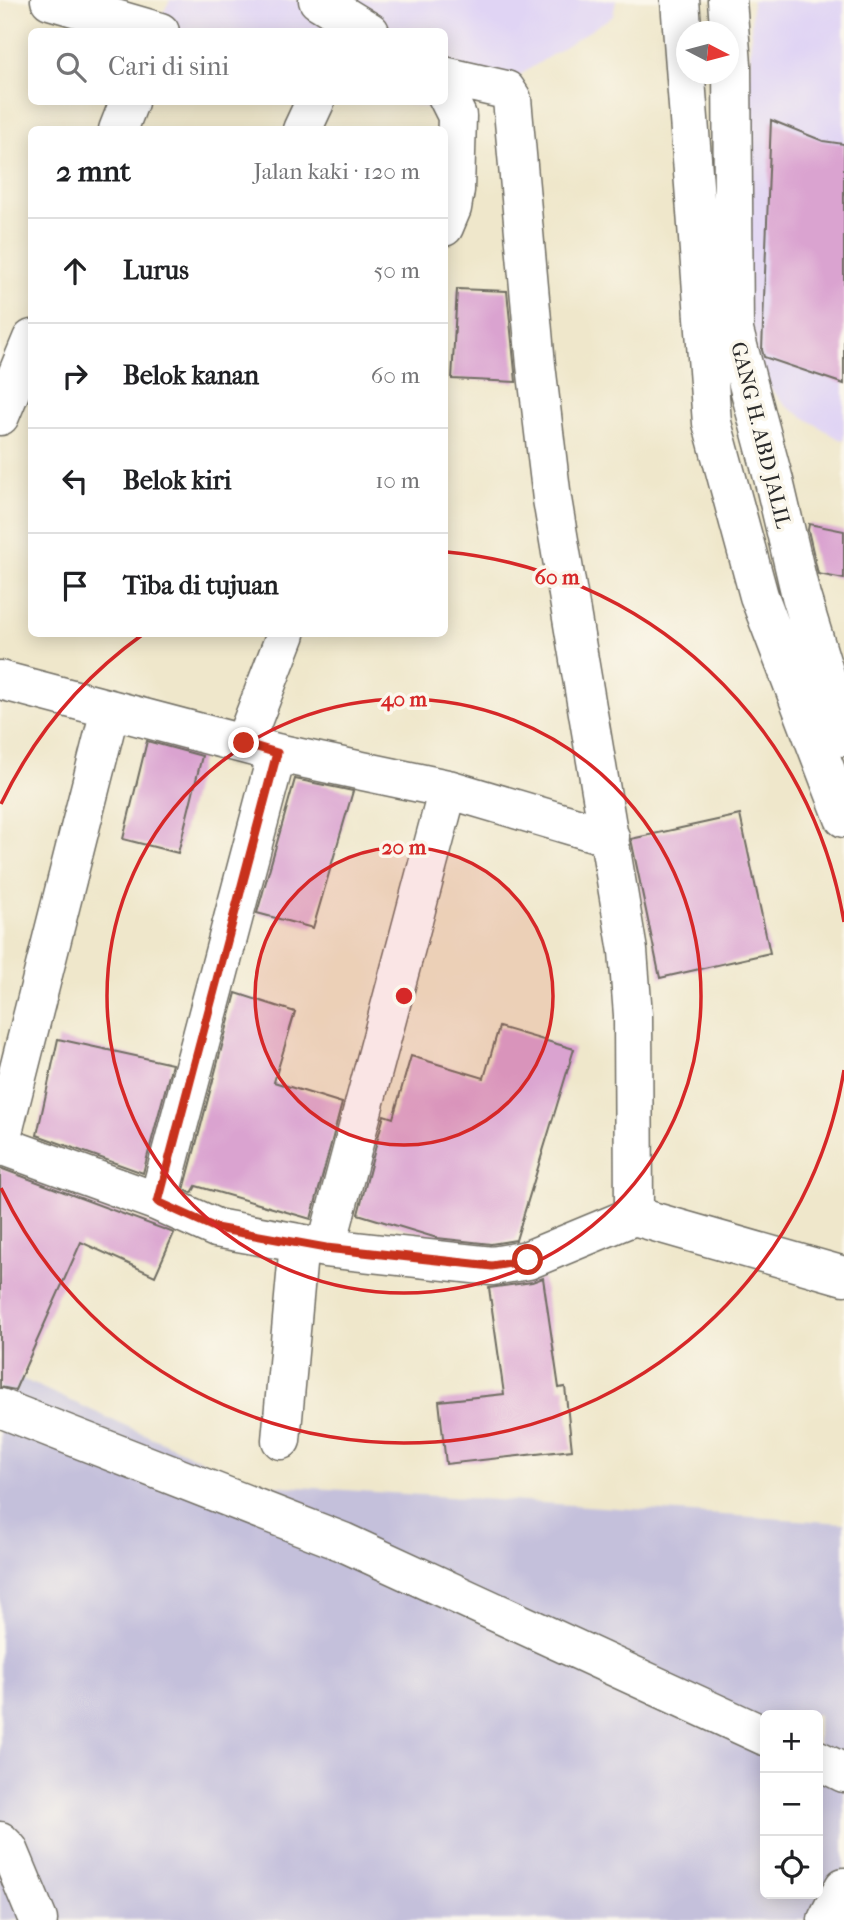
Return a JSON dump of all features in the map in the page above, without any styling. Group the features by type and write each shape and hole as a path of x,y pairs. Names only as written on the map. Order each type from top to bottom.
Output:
{"street":[{"path":"50,0 148,28"},
{"path":"160,28 168,0"},
{"path":"680,0 712,423 759,596 844,818"},
{"name":"GANG H. ABD JALIL","path":"727,0 732,65 734,331 801,596 844,737"},
{"path":"448,77 506,90 512,99 536,365 552,499 628,951 633,1015 634,1216"},
{"path":"448,98 457,116 455,190 448,218"},
{"path":"120,126 128,105"},
{"path":"304,126 314,105"},
{"path":"0,416 28,349"},
{"path":"158,1202 285,637"},
{"path":"0,680 261,748 448,789 610,837"},
{"path":"110,710 0,1145 158,1202 216,1228 312,1246 492,1266 516,1263 634,1216 844,1276"},
{"path":"281,1440 312,1246 448,789"},
{"path":"0,1408 343,1542 760,1734"},
{"path":"823,1762 844,1773"},
{"path":"0,1841 9,1850 38,1920"},
{"path":"827,1920 844,1887"}],"shaded area":[{"path":"170,0 616,0 613,16 460,113 411,105 448,105 448,28 155,28"},
{"path":"752,0 844,0 844,440 786,406 741,354"},
{"path":"0,1369 255,1484 844,1523 844,1920 0,1920"}],"building":[{"path":"771,120 823,141 844,144 844,384 764,357 762,350"},
{"path":"457,289 507,291 516,382 452,379"},
{"path":"809,524 844,531 844,579 818,574"},
{"path":"147,741 202,756 178,853 123,839"},
{"path":"295,779 353,791 313,928 257,913"},
{"path":"740,815 770,953 660,978 631,839"},
{"path":"236,993 295,1012 274,1082 342,1103 311,1219 196,1186 192,1193 184,1190"},
{"path":"499,1027 574,1049 516,1240 491,1244 437,1238 358,1214 384,1115 393,1118 411,1056 484,1078"},
{"path":"58,1039 172,1064 143,1173 37,1135"},
{"path":"0,1168 174,1233 155,1276 81,1242 15,1390 0,1387"},
{"path":"543,1278 559,1388 565,1387 572,1450 446,1464 439,1401 504,1394 489,1288"}],"route":[{"path":"244,743 277,753 158,1202 216,1228 326,1248 492,1266 528,1260"}]}
